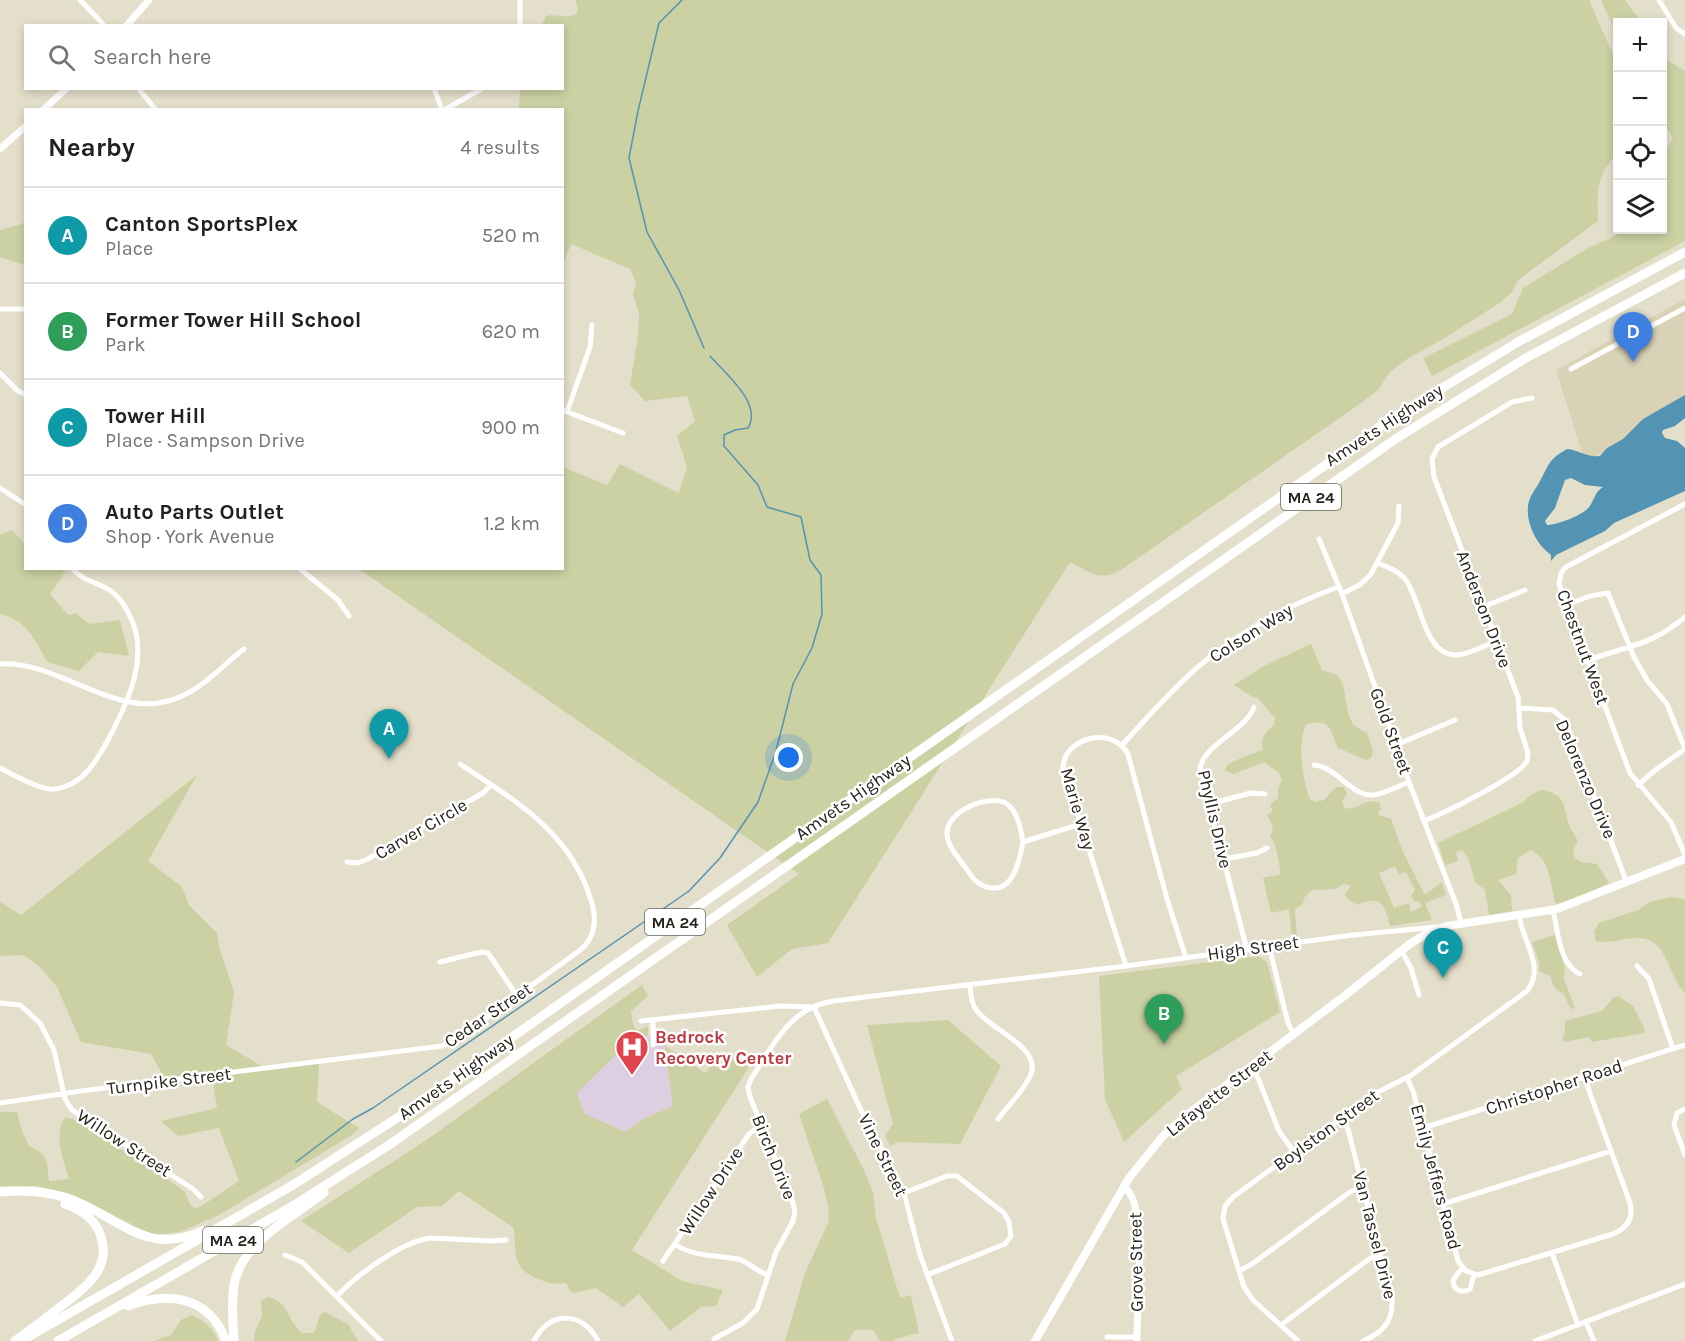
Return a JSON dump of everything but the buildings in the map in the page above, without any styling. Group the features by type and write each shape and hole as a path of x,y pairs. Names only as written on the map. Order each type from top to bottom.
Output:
{"highway":[{"name":"Amvets Highway","path":"21,1341 269,1198 416,1105 1380,426 1452,380 1518,342 1685,252"},
{"name":"Amvets Highway","path":"58,1341 299,1202 389,1146 1380,448 1510,368 1685,273"},
{"path":"234,1341 232,1301 234,1282 240,1266 251,1249 389,1146"},
{"path":"0,1192 26,1191 62,1197 82,1204 137,1234 156,1240 190,1236 269,1198"},
{"path":"0,1198 38,1198 72,1207 87,1215 95,1223 104,1248 99,1269 89,1284 15,1341"},
{"path":"75,1331 126,1306 153,1298 169,1298 187,1301 203,1309 216,1321 226,1341"}],"main road":[{"name":"High Street","path":"1440,927 1553,910 1627,883 1685,857"},
{"name":"Lafayette Street","path":"1035,1341 1124,1187 1145,1156 1168,1132 1401,950 1440,927"}],"street":[{"path":"80,0 103,24"},
{"path":"128,24 148,0"},
{"path":"520,0 520,24"},
{"path":"1659,0 1676,28 1685,34"},
{"path":"46,108 65,90"},
{"path":"140,90 154,108"},
{"path":"435,90 442,108"},
{"path":"447,108 479,90"},
{"path":"0,149 24,128"},
{"path":"1571,369 1685,308"},
{"path":"0,311 24,309"},
{"path":"592,325 591,347 565,411 623,433"},
{"path":"0,373 24,395"},
{"name":"Anderson Drive","path":"1425,821 1457,806 1525,766 1528,755 1520,728 1518,697 1434,477 1432,459 1436,450 1444,443 1512,402 1532,398"},
{"path":"0,488 24,504"},
{"name":"Chestnut West","path":"1685,504 1564,568 1559,584 1628,770 1638,785 1671,822 1685,857"},
{"path":"1342,594 1367,579 1398,523 1399,506"},
{"name":"Gold Street","path":"1319,539 1342,594 1461,923"},
{"path":"1378,562 1405,578 1430,637 1440,650 1450,654 1460,654 1496,641"},
{"path":"0,768 39,786 53,789 74,782 93,767 127,701 135,678 138,654 136,633 131,618 123,603 111,591 78,576 74,570"},
{"path":"300,570 338,600 349,616"},
{"name":"Colson Way","path":"1122,745 1192,673 1218,651 1311,597 1338,587"},
{"path":"1483,607 1525,590"},
{"path":"1566,604 1608,592 1630,648 1647,680 1667,704 1685,749 1638,785"},
{"path":"1587,660 1630,648 1658,637 1685,617"},
{"path":"0,664 27,665 127,701 161,704 181,697 204,684 244,649"},
{"name":"Phyllis Drive","path":"1247,950 1201,772 1201,762 1248,718 1254,707"},
{"name":"Delorenzo Drive","path":"1520,708 1553,710 1565,720 1627,883"},
{"path":"1396,745 1455,720"},
{"name":"Marie Way","path":"1122,745 1112,739 1101,738 1078,743 1067,752 1064,771 1126,966"},
{"path":"1122,745 1129,758 1167,899 1186,958"},
{"path":"460,764 491,785"},
{"path":"1314,765 1329,770 1357,790 1370,795 1409,782"},
{"name":"Carver Circle","path":"347,862 358,863 368,859 485,792 491,785"},
{"name":"Cedar Street","path":"267,1069 442,1046 456,1040 588,943 594,927 594,909 576,864 544,824 491,785"},
{"path":"1209,804 1254,792 1265,794"},
{"path":"987,801 1001,801 1014,812 1023,842 1011,878 1001,887 991,888 981,885 973,878 949,842 947,828 951,818 958,812 987,801"},
{"path":"1023,842 1081,824"},
{"path":"1224,859 1257,853 1267,848"},
{"path":"1553,910 1566,961 1580,974"},
{"name":"Boylston Street","path":"1298,1341 1248,1294 1223,1218 1226,1206 1233,1197 1377,1092 1407,1078 1520,996 1531,985 1535,968 1519,915"},
{"name":"High Street","path":"814,1007 838,1001 1404,929 1440,927"},
{"path":"1404,929 1411,943"},
{"path":"1269,946 1288,1023 1294,1035"},
{"path":"1401,950 1411,968 1419,995"},
{"path":"440,962 478,952 488,953 517,996"},
{"path":"1637,966 1649,979 1673,1049"},
{"path":"970,985 977,1012 1025,1050 1032,1063 1029,1079 998,1119"},
{"name":"Willow Street","path":"0,1003 20,1005 40,1023 54,1050 68,1105 79,1115 194,1189 201,1197"},
{"path":"641,1021 787,1006 814,1007"},
{"name":"Birch Drive","path":"714,1340 743,1323 755,1312 776,1252 793,1221 795,1211 792,1200 748,1094 750,1081 790,1023 814,1007"},
{"name":"Vine Street","path":"814,1007 863,1114 904,1193 927,1275 952,1341"},
{"path":"653,1021 653,1045"},
{"name":"Christopher Road","path":"1423,1128 1685,1045"},
{"path":"1251,1067 1258,1078 1277,1127 1294,1152"},
{"name":"Turnpike Street","path":"0,1103 267,1069"},
{"path":"1462,1268 1453,1280 1458,1290 1463,1292 1470,1289 1474,1275 1487,1274 1613,1234 1623,1229 1629,1222 1631,1206 1584,1077"},
{"name":"Emily Jeffers Road","path":"1407,1078 1413,1091 1457,1258 1462,1268 1474,1275"},
{"path":"1685,1108 1677,1113 1674,1122 1685,1155"},
{"name":"Van Tassel Drive","path":"1342,1117 1348,1129 1391,1298 1392,1311 1389,1321 1383,1330 1363,1341"},
{"name":"Willow Drive","path":"663,1261 749,1134 761,1125"},
{"path":"1443,1204 1611,1151"},
{"path":"904,1193 947,1176 957,1176 1002,1210 1009,1222 1011,1236 1005,1244 927,1275"},
{"path":"1239,1271 1252,1264 1350,1192 1363,1186"},
{"name":"Grove Street","path":"1124,1187 1131,1192 1134,1198 1139,1224 1137,1339"},
{"path":"337,1296 348,1285 384,1260 422,1240 506,1240"},
{"path":"676,1245 685,1250 713,1257 739,1259 768,1275"},
{"path":"1552,1253 1578,1325"},
{"path":"1281,1325 1369,1259 1380,1254"},
{"path":"285,1255 302,1262 381,1341"},
{"path":"1535,1341 1685,1284"},
{"path":"534,1341 538,1332 548,1323 569,1318 588,1326 598,1341"},
{"path":"1586,1322 1594,1341"},
{"path":"1107,1337 1137,1339"}],"shaded area":[{"path":"1685,299 1685,408 1585,462 1556,370"},
{"name":"Bedrock Recovery Center","path":"648,1035 662,1035 673,1106 643,1119 625,1132 584,1113 577,1092 618,1053"}],"green space":[{"path":"576,0 1589,0 1613,55 1613,159 1605,169 1599,185 1598,221 1518,280 1512,292 1501,302 1407,359 1390,372 1378,390 1361,403 1121,570 1113,574 1100,575 1070,562 828,943 792,949 757,977 727,925 799,874 360,570 564,570 564,467 607,485 620,464 679,493 687,467 677,436 695,421 687,396 645,401 630,385 638,336 639,314 633,294 636,282 630,269 571,244 564,262 564,108 519,108 520,90 564,90 564,24 542,24 546,16 575,14 578,11"},
{"path":"1601,0 1625,0 1638,18 1613,18 1613,26"},
{"path":"1667,60 1685,71 1685,241 1432,376 1423,358 1512,314 1523,288 1586,249 1616,234 1667,234 1667,148 1673,138 1667,128"},
{"path":"24,222 24,265 0,257 0,230"},
{"path":"12,530 24,543 24,570 64,570 65,572 50,594 68,615 75,613 90,624 120,620 129,656 98,652 79,671 47,662 29,632 17,621 0,614 0,535"},
{"path":"1311,644 1322,670 1337,675 1343,684 1348,713 1353,725 1367,733 1373,750 1371,758 1366,760 1338,748 1331,731 1325,724 1306,725 1301,751 1310,799 1316,802 1324,800 1336,787 1343,787 1347,793 1342,802 1344,808 1353,808 1373,801 1379,802 1381,809 1378,812 1379,815 1391,819 1403,852 1425,895 1442,882 1446,895 1425,903 1432,920 1390,926 1381,904 1372,901 1358,905 1349,900 1345,894 1351,886 1344,884 1335,889 1312,890 1304,898 1303,904 1295,909 1297,937 1292,938 1289,909 1271,913 1263,878 1281,874 1276,849 1270,836 1272,825 1267,815 1273,811 1270,805 1278,798 1278,789 1282,780 1279,773 1264,762 1234,774 1225,770 1227,765 1263,750 1264,736 1274,725 1275,718 1258,698 1234,685 1264,666","holes":["1395,866 1399,874 1406,872 1415,890 1411,896 1414,901 1420,902 1421,907 1411,912 1409,903 1394,908 1379,873"]},
{"path":"197,775 148,861 182,887 189,905 217,933 220,950 234,992 226,1045 267,1069 319,1063 317,1102 359,1128 352,1135 219,1215 180,1232 153,1235 71,1194 37,1186 0,1186 0,1112 17,1112 29,1146 40,1152 45,1159 49,1181 69,1179 59,1140 61,1125 65,1117 75,1120 163,1176 185,1192 194,1208 200,1207 239,1181 219,1128 178,1136 161,1121 217,1108 212,1076 166,1081 151,1054 81,1042 57,987 41,968 24,955 0,956 0,902 21,915"},
{"path":"1541,790 1553,793 1563,803 1569,825 1578,841 1573,850 1575,858 1581,862 1597,864 1609,883 1556,904 1549,873 1543,859 1531,850 1518,858 1516,874 1498,880 1511,895 1512,911 1489,915 1485,890 1475,882 1469,860 1462,850 1456,852 1458,861 1445,865 1438,843 1522,803"},
{"path":"1671,897 1685,899 1685,993 1662,951 1649,940 1628,938 1607,942 1596,941 1594,932 1599,923 1638,910 1649,902"},
{"path":"1555,935 1565,968 1564,979 1575,1008 1571,1009 1564,995 1554,987 1550,976 1539,971 1539,962 1532,942"},
{"path":"1258,956 1267,962 1280,1012 1176,1076 1182,1089 1124,1142 1105,1099 1099,976"},
{"path":"642,985 648,996 631,1011 633,1024 637,1031 648,1026 648,1035 618,1053 577,1093 584,1113 625,1132 643,1119 673,1106 664,1045 705,1073 720,1054 749,1067 632,1250 682,1281 723,1290 716,1306 701,1307 670,1331 639,1294 623,1307 596,1288 572,1293 566,1283 552,1283 538,1279 524,1270 517,1259 514,1228 459,1191 442,1206 417,1207 349,1253 301,1221 425,1141"},
{"path":"1618,996 1633,1006 1645,1030 1644,1033 1592,1042 1589,1037 1564,1042 1562,1037 1565,1034 1565,1021 1602,1011 1613,998"},
{"path":"948,1020 1001,1066 960,1144 898,1142 890,1146 885,1135 893,1124 867,1025"},
{"path":"827,1099 873,1192 876,1218 900,1298 911,1295 919,1333 895,1339 895,1341 880,1341 873,1330 855,1330 848,1341 785,1341 805,1273 829,1221 824,1188 799,1114"},
{"path":"268,1297 280,1303 302,1333 313,1333 320,1316 325,1312 348,1324 358,1341 254,1341 255,1331 262,1316 261,1301"},
{"path":"191,1315 208,1325 218,1341 154,1341 171,1335 181,1320"}],"water":[{"path":"1685,395 1685,418 1675,426 1663,430 1662,433 1665,438 1677,441 1685,448 1685,491 1614,523 1605,531 1556,555 1551,561 1551,555 1541,546 1534,534 1528,513 1530,499 1550,462 1567,449 1591,456 1600,456 1607,448 1623,439 1643,419","holes":["1571,478 1585,485 1603,487 1590,506 1582,513 1547,525 1545,521 1555,508 1565,480"]}],"waterway":[{"path":"682,0 659,23 629,158 647,232 679,290 704,348"},
{"path":"296,1162 353,1119 373,1108 689,891 720,858 758,802 776,751 793,684 812,648 822,614 821,575 810,560 801,517 767,507 758,485 724,446 724,435 748,428 751,419 750,409 740,389 710,356"}],"place":[{"name":"Auto Parts Outlet","path":"1633,362"},
{"name":"Canton SportsPlex","path":"389,759"},
{"name":"Tower Hill","path":"1443,978"},
{"name":"Former Tower Hill School","path":"1164,1044"},
{"name":"Bedrock Recovery Center","path":"632,1076"}]}
